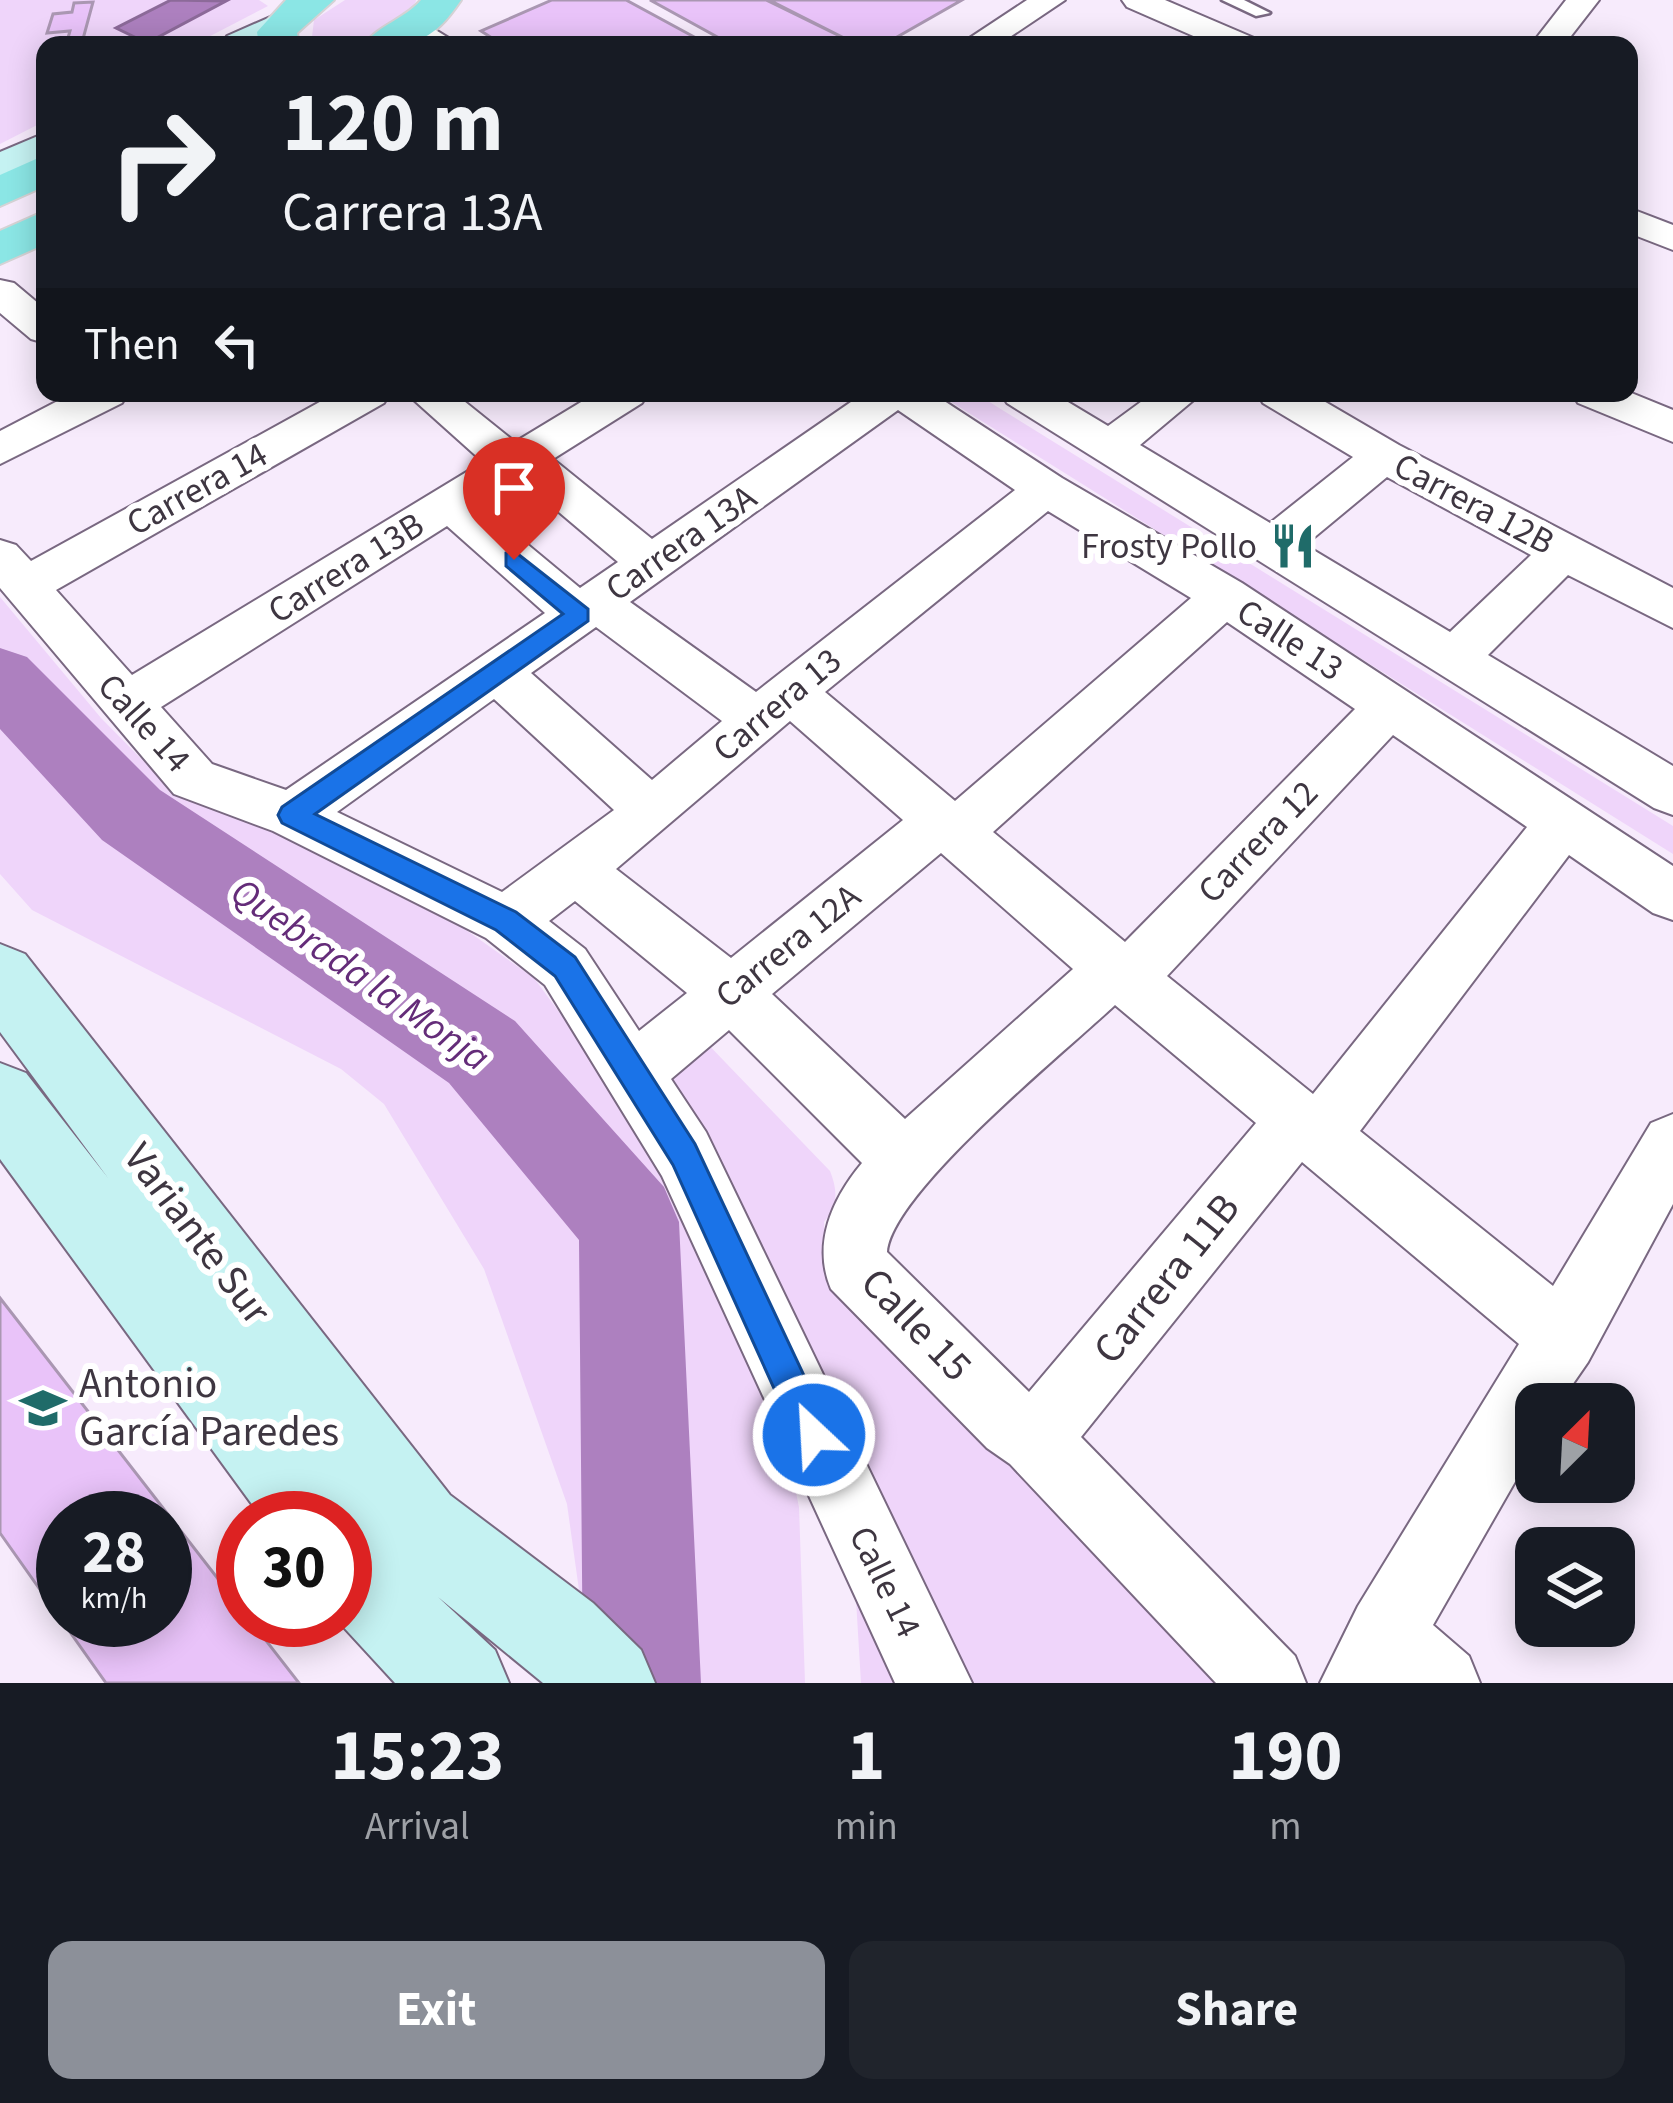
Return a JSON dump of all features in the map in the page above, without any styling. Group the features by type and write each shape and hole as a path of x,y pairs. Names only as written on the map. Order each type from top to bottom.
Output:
{"main road":[{"path":"0,169 36,151"},
{"path":"0,193 36,173"},
{"path":"0,250 36,230"},
{"name":"Variante Sur","path":"0,976 419,1526 584,1659"},
{"name":"Variante Sur","path":"0,1098 296,1491"},
{"path":"372,1592 462,1683"}],"street":[{"path":"999,36 1049,0"},
{"path":"1138,0 1221,36"},
{"path":"1553,36 1583,0"},
{"path":"1638,223 1673,239"},
{"path":"0,292 36,322"},
{"path":"0,449 90,402"},
{"name":"Carrera 14","path":"12,571 351,402"},
{"path":"440,402 650,564"},
{"name":"Carrera 13B","path":"126,704 518,461 603,402"},
{"name":"Carrera 13A","path":"292,815 885,402"},
{"name":"Calle 13","path":"912,402 1225,596 1673,896"},
{"name":"Calle 13","path":"1037,402 1673,793"},
{"path":"1110,446 1169,402"},
{"name":"Carrera 12B","path":"1293,402 1563,551 1669,598"},
{"path":"1630,402 1667,411"},
{"path":"1271,547 1384,456"},
{"name":"Carrera 13","path":"506,921 652,812 773,706 1046,489"},
{"path":"449,504 588,609 773,706 948,827 1564,1338"},
{"path":"1455,657 1563,551"},
{"name":"Calle 14","path":"12,571 193,779 292,815 506,921 565,967 684,1154 934,1683"},
{"name":"Carrera 12A","path":"634,1072 730,992 948,827 1225,596"},
{"path":"498,673 652,812"},
{"name":"Carrera 12","path":"904,1161 1122,973 1390,705"},
{"name":"Carrera 11B","path":"1035,1439 1308,1127 1564,822"},
{"path":"575,869 730,992 904,1161"},
{"path":"1442,1683 1371,1658 1564,1338 1673,1144"},
{"name":"Calle 15","path":"904,1161 861,1214 853,1238 854,1266 1012,1423 1035,1439 1268,1683"}],"lane":[{"path":"1231,0 1262,13"}],"shaded area":[{"path":"0,0 259,0 268,6 210,36 36,36 36,126 0,144"},
{"path":"171,0 226,1 160,36 133,36 116,28"},
{"path":"345,0 416,0 398,23 375,36 312,36 314,20"},
{"path":"951,402 990,402 1673,826 1673,854"},
{"path":"0,597 101,718 169,787 279,835 466,930 534,978 667,1159 780,1416 799,1507 805,1683 677,1683 579,1590 567,1504 484,1269 384,1104 341,1069 32,910 0,874"},
{"path":"700,1036 830,1171 835,1198 824,1222 825,1254 1251,1683 861,1683 855,1583 656,1055"}],"building":[{"path":"552,0 626,0 692,36 489,36 481,31"},
{"path":"650,0 766,0 840,36 716,36"},
{"path":"769,0 962,0 899,36 840,36"},
{"path":"93,2 84,36 68,36 70,31 47,33 53,14 72,12 74,3"},
{"name":"Antonio García Paredes","path":"0,1298 150,1491 36,1491 36,1584 0,1533"},
{"name":"Antonio García Paredes","path":"192,1545 216,1576 216,1647 271,1647 299,1683 106,1683 81,1647 192,1647"}],"waterway":[{"name":"Quebrada la Monja","path":"0,678 131,815 482,1052 629,1222 642,1683"}],"place":[{"name":"Frosty Pollo","path":"1293,546"},
{"name":"Antonio García Paredes","path":"43,1408"}],"route":[{"path":"514,560 580,615 292,815 506,921 565,967 684,1154 814,1435"}]}
